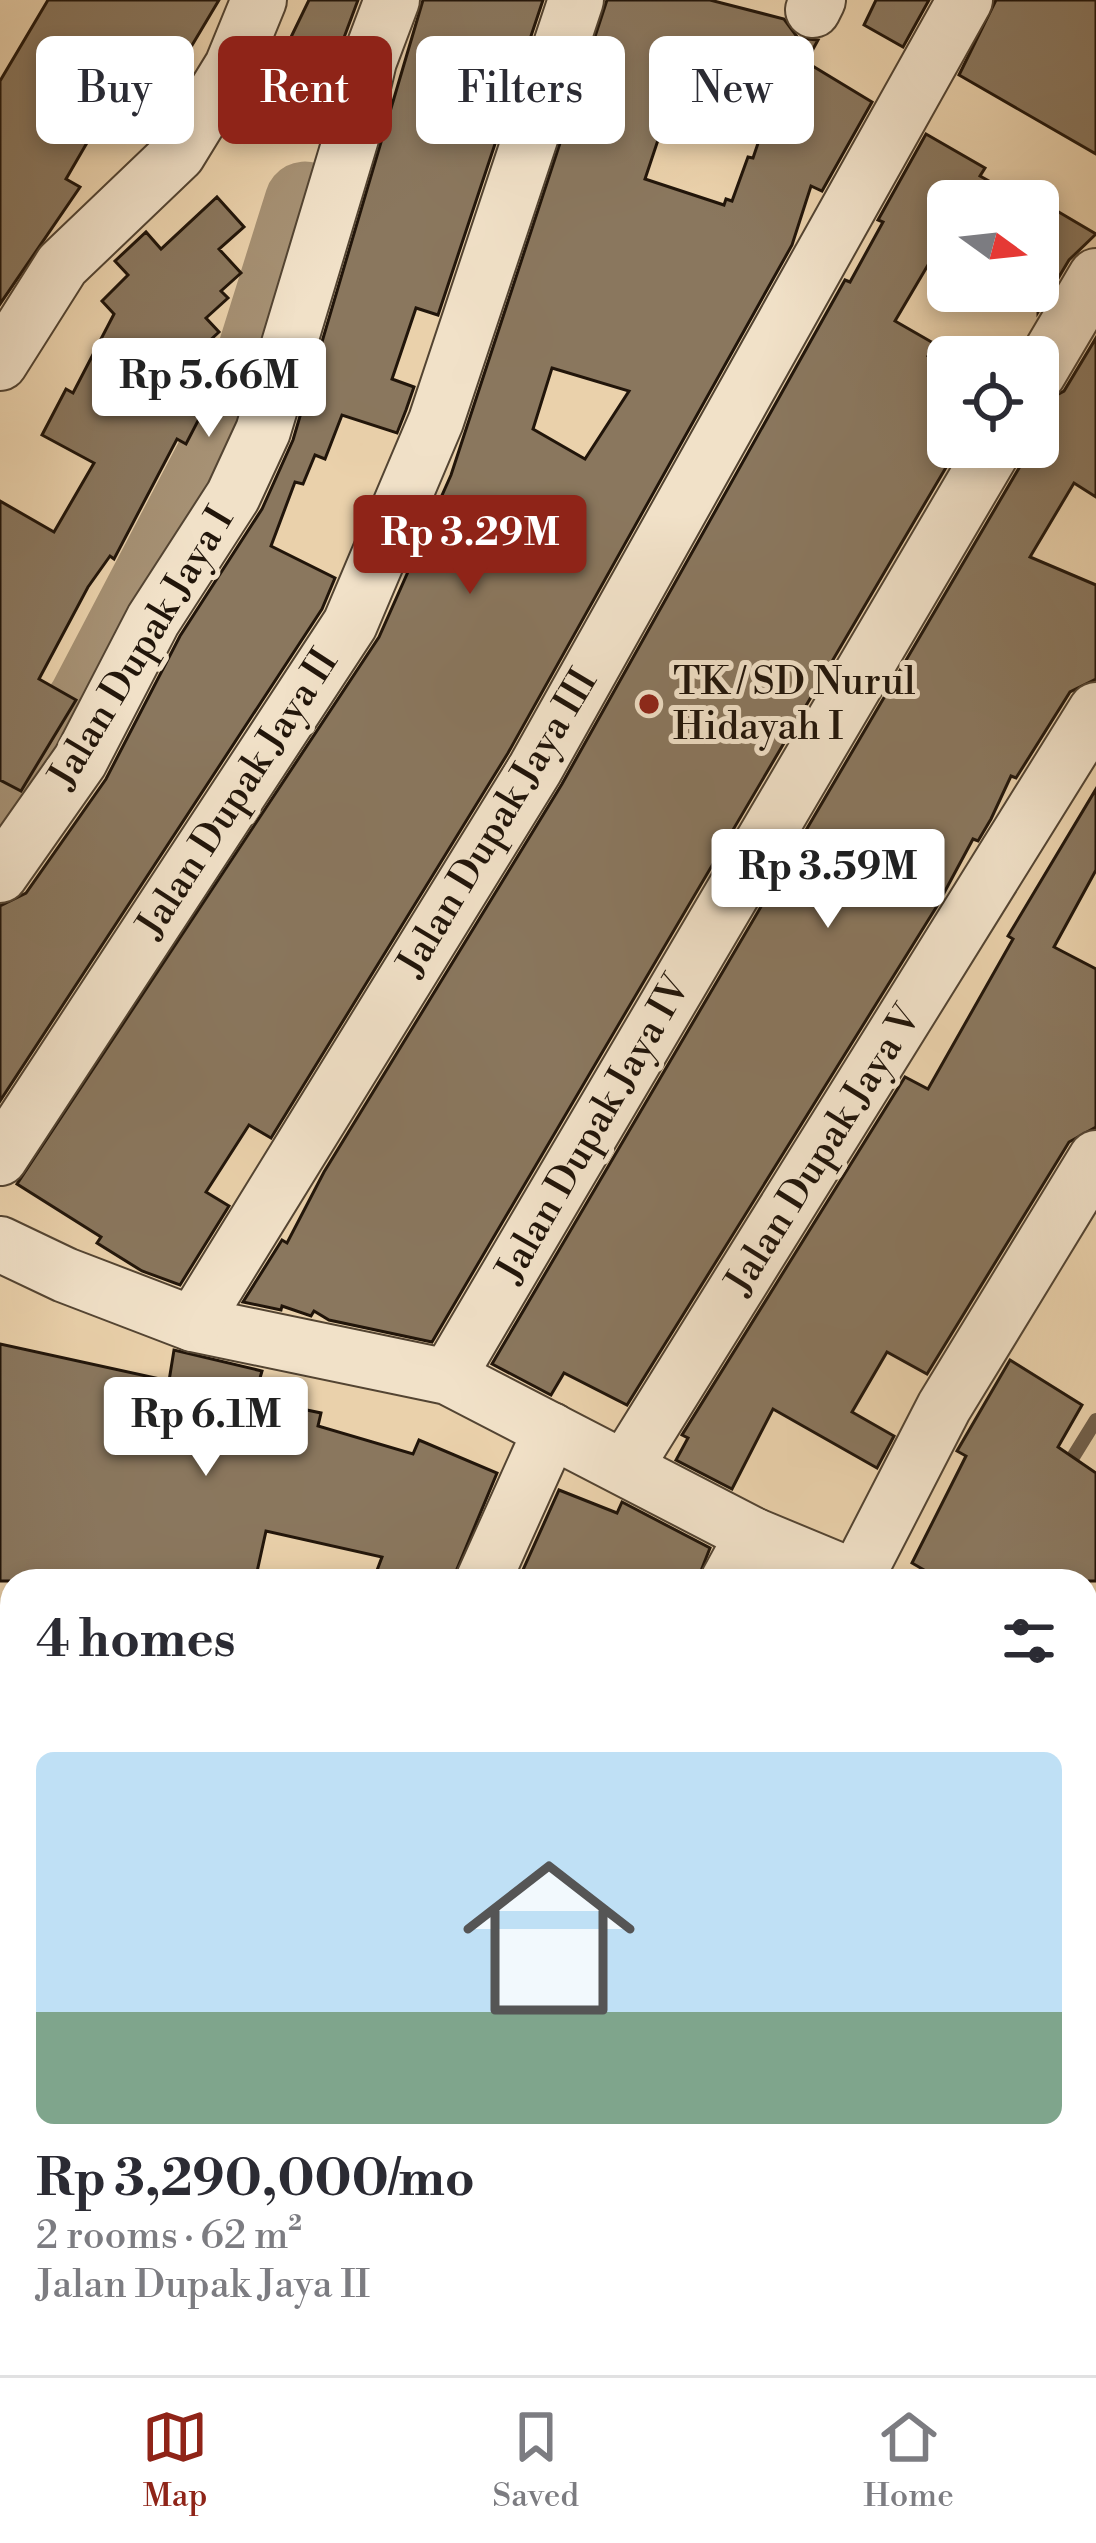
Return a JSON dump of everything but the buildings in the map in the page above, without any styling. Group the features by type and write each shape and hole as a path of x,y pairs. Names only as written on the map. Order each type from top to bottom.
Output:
{"street":[{"path":"0,363 62,266 178,154 232,66 259,0"},
{"name":"Jalan Dupak Jaya I","path":"0,874 80,761 153,620 232,496 263,431 351,137 368,61 392,0"},
{"name":"Jalan Dupak Jaya II","path":"0,1158 350,624 436,421 576,0"},
{"name":"Jalan Dupak Jaya III","path":"193,1324 535,769 964,0"},
{"path":"1059,339 1096,276"},
{"name":"Jalan Dupak Jaya IV","path":"448,1377 983,468"},
{"name":"Jalan Dupak Jaya V","path":"626,1466 1096,710"},
{"path":"865,1569 944,1407 1096,1158"},
{"path":"0,1244 65,1275 193,1324 448,1377 626,1466 740,1558 803,1569"},
{"path":"488,1569 551,1430"}],"waterway":[{"path":"0,829 88,702 238,416 305,202"},
{"path":"1065,1470 1096,1420"}],"place":[{"name":"TK / SD Nurul Hidayah I","path":"649,704"}]}
